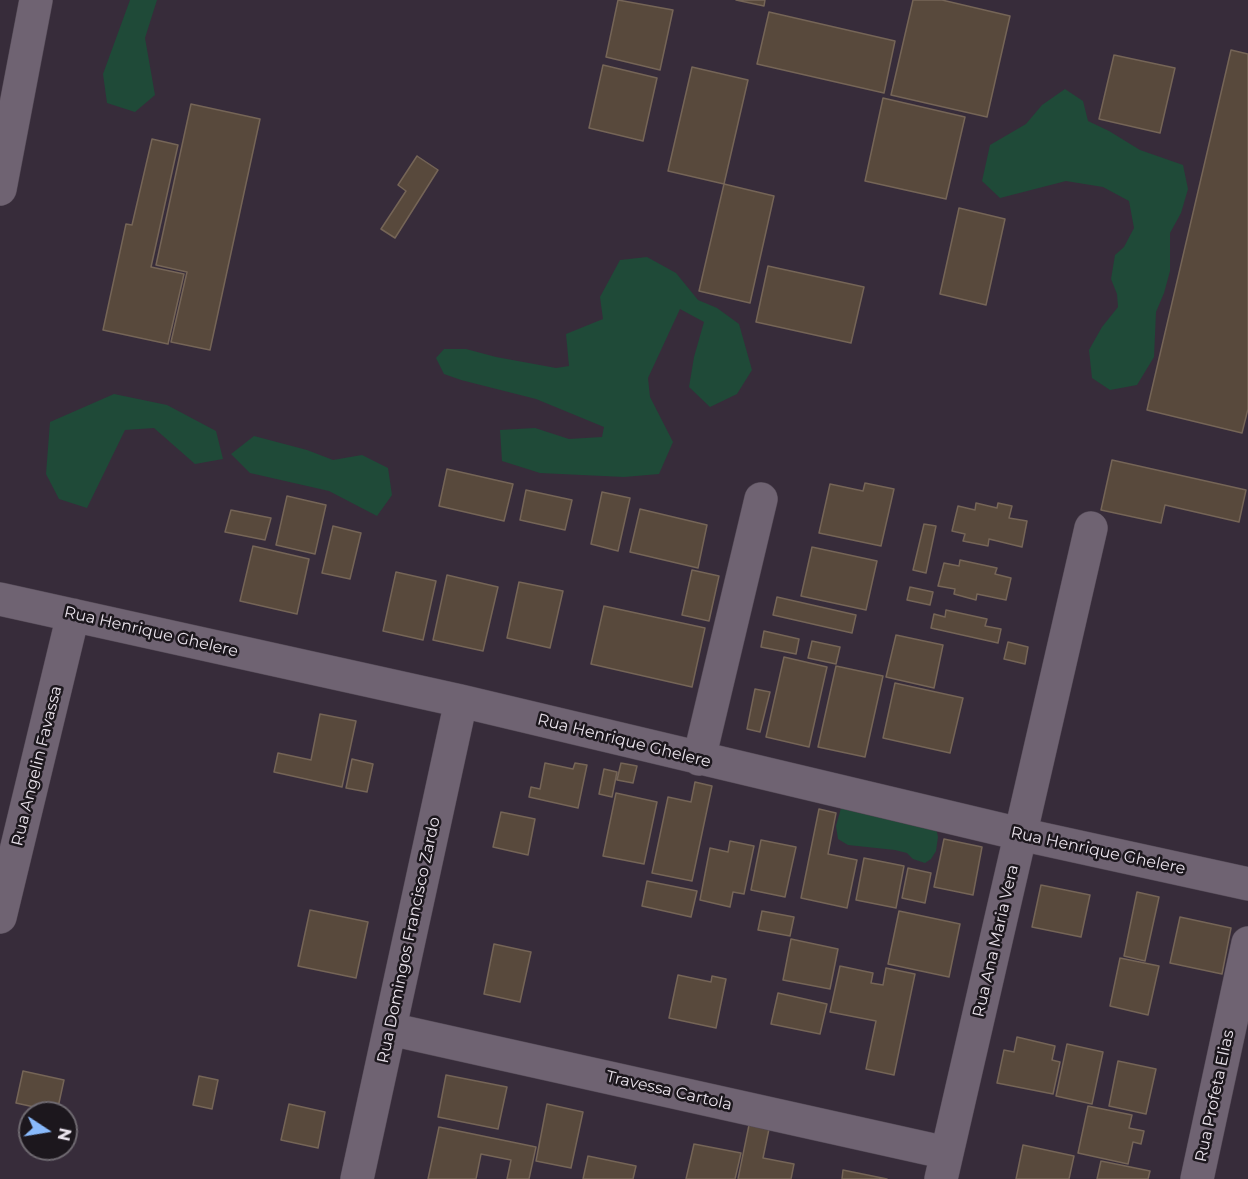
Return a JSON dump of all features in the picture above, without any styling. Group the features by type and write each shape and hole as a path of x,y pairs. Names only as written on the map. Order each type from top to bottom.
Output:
{"street":[{"path":"0,189 36,0"},
{"path":"699,759 761,499"},
{"name":"Rua Ana Maria Vera","path":"944,1166 1091,528"},
{"name":"Rua Henrique Ghelere","path":"0,599 461,701 1020,834 1248,884"},
{"name":"Rua Angelin Favassa","path":"0,917 74,615"},
{"name":"Rua Domingos Francisco Zardo","path":"357,1179 461,701"},
{"name":"Rua Profeta Elias","path":"1197,1179 1248,943"},
{"name":"Travessa Cartola","path":"390,1029 944,1166"}],"green space":[{"path":"130,0 157,0 145,38 155,95 135,112 107,103 103,74"},
{"path":"1065,89 1083,101 1088,121 1140,150 1183,165 1188,189 1181,213 1170,233 1170,271 1156,312 1154,357 1137,385 1110,390 1092,378 1089,350 1102,327 1118,307 1117,294 1111,279 1115,255 1124,247 1134,228 1129,201 1103,187 1066,181 1000,198 982,181 990,145 1026,124 1042,105"},
{"path":"647,257 676,273 698,300 717,308 739,324 752,370 737,394 710,407 689,387 694,357 704,322 680,309 648,378 650,397 673,442 659,474 624,477 540,473 502,461 500,430 535,428 569,439 602,437 604,427 536,399 444,374 436,358 444,349 466,349 556,368 569,366 566,334 603,319 600,297 620,260"},
{"path":"114,394 167,405 216,431 223,459 195,464 154,428 125,430 87,508 59,499 46,474 50,422"},
{"path":"254,436 307,450 333,460 362,455 388,468 392,495 377,516 329,491 250,473 231,454"},
{"path":"841,808 935,823 938,837 936,851 925,863 913,859 907,853 895,850 848,845 838,839 836,826"}],"building":[{"path":"618,0 673,10 660,70 606,57"},
{"path":"736,0 765,0 764,6"},
{"path":"913,0 942,0 1010,16 987,117 891,95"},
{"path":"769,12 895,41 884,93 757,64"},
{"path":"1231,50 1248,54 1248,409 1242,433 1147,410"},
{"path":"1114,55 1175,68 1160,133 1099,119"},
{"path":"603,65 657,78 643,141 589,128"},
{"path":"692,67 748,80 724,184 668,171"},
{"path":"883,98 965,117 946,199 865,181"},
{"path":"191,104 260,119 210,350 171,342 187,272 156,265"},
{"path":"152,139 178,145 151,267 184,274 168,344 103,330 126,224 132,225"},
{"path":"417,156 438,170 395,238 381,229 406,191 398,185"},
{"path":"724,184 774,196 750,303 699,291"},
{"path":"959,208 1005,219 986,305 940,294"},
{"path":"768,266 864,287 851,343 756,322"},
{"path":"1112,460 1246,490 1239,522 1165,505 1161,523 1101,510"},
{"path":"447,469 513,484 504,521 439,506"},
{"path":"865,483 894,489 881,546 819,533 830,484 863,491"},
{"path":"526,490 572,500 565,530 520,520"},
{"path":"602,492 630,498 618,551 591,544"},
{"path":"287,496 326,505 315,554 276,545"},
{"path":"976,503 997,508 998,503 1012,506 1009,518 1027,521 1022,547 989,539 988,546 963,541 965,534 952,531 958,506 975,510"},
{"path":"640,509 707,525 698,568 630,552"},
{"path":"231,510 271,518 265,540 225,532"},
{"path":"924,524 936,526 926,573 913,570"},
{"path":"333,526 361,533 350,579 322,573"},
{"path":"253,546 309,559 297,614 240,601"},
{"path":"812,547 877,561 866,610 801,596"},
{"path":"960,560 997,568 995,574 1011,578 1006,600 977,594 976,600 954,594 955,589 938,586 944,563 959,566"},
{"path":"692,570 719,576 709,621 682,615"},
{"path":"396,572 436,581 423,640 383,631"},
{"path":"447,575 498,587 483,651 433,640"},
{"path":"519,582 563,591 550,648 507,638"},
{"path":"910,587 933,592 930,605 907,600"},
{"path":"777,597 856,615 852,633 773,615"},
{"path":"604,606 705,628 692,687 591,664"},
{"path":"946,610 987,619 985,626 1001,629 998,643 931,628 934,614 945,617"},
{"path":"764,631 799,639 796,654 761,647"},
{"path":"896,635 943,645 934,688 886,677"},
{"path":"812,641 840,647 836,664 808,658"},
{"path":"1008,642 1028,647 1025,664 1004,659"},
{"path":"784,657 827,667 809,747 766,737"},
{"path":"836,666 883,676 865,757 818,747"},
{"path":"895,683 963,698 950,753 883,738"},
{"path":"755,689 770,692 760,732 747,729"},
{"path":"320,714 356,721 342,787 274,772 278,753 311,760"},
{"path":"352,759 373,764 367,792 346,788"},
{"path":"545,763 573,769 575,763 587,765 578,808 529,797 531,787 540,789"},
{"path":"621,763 637,766 633,783 617,780"},
{"path":"604,769 617,772 612,797 599,794"},
{"path":"695,782 712,786 692,881 652,873 668,797 691,802"},
{"path":"616,793 657,802 644,864 603,856"},
{"path":"819,809 836,813 828,854 857,860 847,908 801,898"},
{"path":"501,812 535,819 528,855 493,847"},
{"path":"944,839 982,847 973,895 934,887"},
{"path":"761,840 796,847 785,897 751,890"},
{"path":"730,841 754,846 744,894 733,892 730,907 700,900 710,848 728,852"},
{"path":"864,858 904,866 896,908 856,900"},
{"path":"908,868 931,873 925,903 902,898"},
{"path":"647,881 697,891 691,917 642,906"},
{"path":"1041,885 1090,895 1081,937 1032,927"},
{"path":"1137,892 1159,897 1145,961 1124,956"},
{"path":"310,910 368,922 356,978 298,966"},
{"path":"762,911 794,917 790,936 758,930"},
{"path":"899,911 960,924 949,977 888,964"},
{"path":"1180,917 1231,928 1222,974 1170,963"},
{"path":"791,939 838,949 830,989 783,980"},
{"path":"494,944 531,952 520,1002 484,994"},
{"path":"1120,958 1159,966 1148,1015 1110,1006"},
{"path":"840,966 873,973 871,983 883,985 886,968 915,974 894,1075 866,1069 876,1021 830,1012"},
{"path":"678,975 711,982 712,976 726,979 716,1028 669,1018"},
{"path":"778,993 827,1004 820,1034 771,1024"},
{"path":"1017,1037 1055,1046 1052,1060 1060,1062 1053,1094 997,1083 1004,1050 1014,1052"},
{"path":"1067,1044 1103,1052 1092,1104 1056,1096"},
{"path":"1118,1061 1156,1069 1146,1114 1109,1106"},
{"path":"23,1071 64,1080 59,1101 18,1101 16,1103"},
{"path":"446,1075 507,1087 498,1129 438,1117"},
{"path":"199,1076 218,1080 212,1109 193,1105"},
{"path":"289,1104 325,1112 318,1148 281,1140"},
{"path":"547,1104 583,1112 571,1168 536,1161"},
{"path":"1088,1106 1132,1115 1129,1128 1144,1131 1141,1144 1133,1142 1128,1164 1078,1153"},
{"path":"749,1125 769,1129 763,1158 794,1164 791,1179 738,1179"},
{"path":"439,1127 536,1147 529,1179 507,1179 511,1160 481,1154 476,1179 428,1179"},
{"path":"694,1144 741,1153 735,1179 686,1179"},
{"path":"1023,1145 1074,1156 1069,1179 1016,1179"},
{"path":"588,1156 636,1166 633,1179 583,1179"},
{"path":"1101,1161 1150,1171 1148,1179 1097,1179"},
{"path":"843,1170 887,1179 842,1179"}]}
